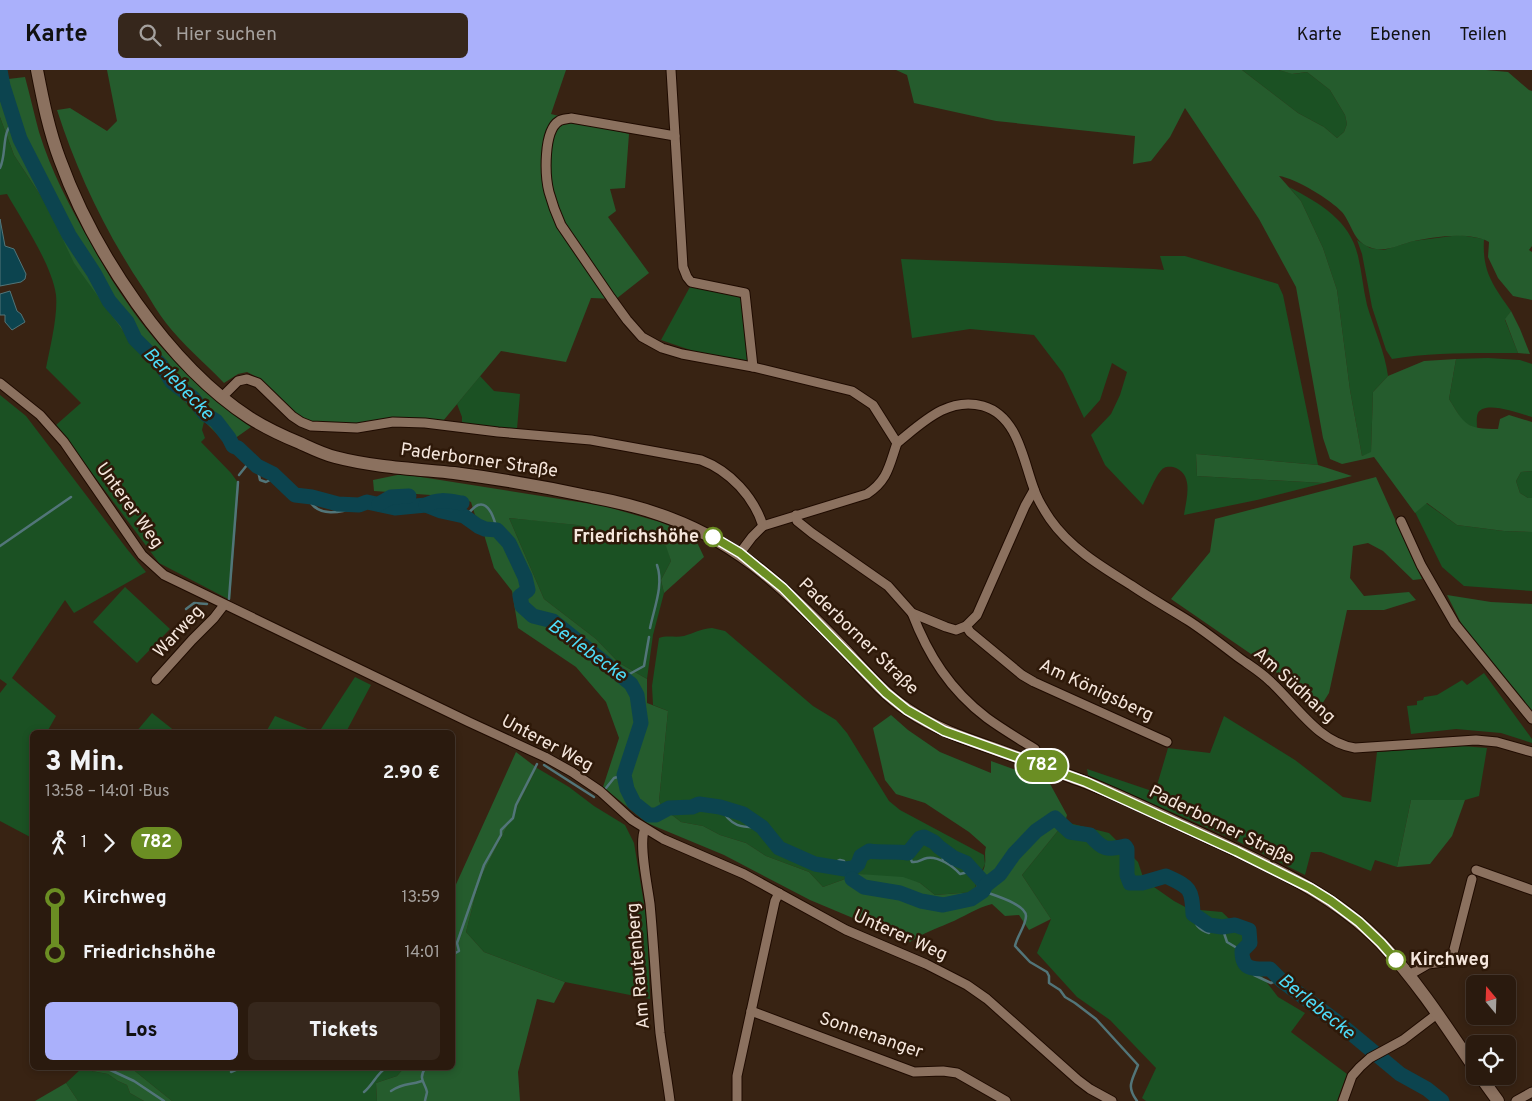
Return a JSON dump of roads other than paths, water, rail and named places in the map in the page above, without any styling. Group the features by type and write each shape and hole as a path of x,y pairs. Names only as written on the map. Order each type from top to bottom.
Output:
{"main road":[{"name":"Paderborner Straße","path":"37,70 45,110 60,159 99,244 148,318 194,371 222,397 253,420 269,429 333,456 385,466 499,479 624,504 671,518 710,536 740,553 783,588 886,693 907,710 944,731 1086,782 1236,851 1310,888 1331,901 1359,922 1381,943 1408,975 1466,1056"},
{"path":"1486,1085 1498,1101"}],"street":[{"path":"671,70 683,266 691,282 745,293 753,367"},
{"path":"674,136 571,118 560,121 550,133 546,151 548,189 555,212 561,224 627,320 642,337 662,348 682,354 753,367 852,391 873,405 897,443 884,479 876,488 867,494 763,526 740,553"},
{"path":"222,397 238,381 247,379 258,383 292,416 311,426 357,428 394,422 426,423 498,432 591,440 701,460 715,465 735,481 751,500 759,513 763,526"},
{"name":"Unterer Weg","path":"0,382 40,415 64,442 133,542 152,565 164,575 545,758 572,772 600,791 632,820 645,829 687,850 744,874 846,930 926,964 967,985 987,999 1078,1080 1112,1101"},
{"name":"Am Südhang","path":"897,443 944,408 956,404 984,406 998,414 1014,433 1034,490 1050,519 1077,548 1101,566 1188,621 1270,681 1302,715 1331,741 1355,748 1476,740 1497,742 1532,752"},
{"path":"912,613 956,630 966,626 977,615 1025,506 1034,490"},
{"path":"796,515 797,521 806,529 888,586 912,613 926,648 956,689 986,717 1035,749"},
{"path":"1401,521 1421,565 1455,624 1532,719"},
{"name":"Warweg","path":"156,680 224,605"},
{"name":"Am Königsberg","path":"966,626 970,632 1034,682 1167,742"},
{"name":"Am Rautenberg","path":"645,829 642,834 643,853 651,916 660,1033 670,1101"},
{"path":"1476,870 1532,890"},
{"path":"1408,975 1428,964 1451,961 1472,879"},
{"path":"737,1101 737,1076 775,901 779,893"},
{"name":"Sonnenanger","path":"751,1010 914,1072 943,1071 957,1073 1006,1101"},
{"path":"1343,1101 1352,1076 1370,1058 1403,1040 1437,1014"},
{"path":"1516,1101 1532,1092"}],"water":[{"path":"0,219 5,246 14,249 26,274 25,279 21,282 0,286"},
{"path":"10,291 17,311 25,322 12,330 5,322 5,315 0,315 0,294"}],"waterway":[{"name":"Berlebecke","path":"0,70 3,86 20,139 69,235 94,273 109,301 127,322 135,339 161,365 172,382 193,398 205,414 216,421 233,446 238,448 257,466 273,474 295,495 312,497 338,504 359,505 367,502 395,508 426,505 441,511 464,516 485,529 497,530 509,543 525,577 528,590 520,596 522,606 533,616 553,621 631,684 637,695 641,723 624,775 627,789 634,803 649,815 656,815 669,808 692,807 699,804 720,807 743,814 762,827 779,848 815,864 845,869 853,868 858,864 861,856 869,851 908,853 920,838 924,837 934,842 954,858 966,863 986,885"},
{"path":"0,168 7,131 14,122"},
{"path":"239,475 251,460"},
{"path":"257,466 260,480 266,482 276,477"},
{"path":"229,599 238,482"},
{"path":"379,504 391,497 409,496"},
{"path":"0,546 71,497"},
{"path":"308,497 317,509 323,511 338,512 359,505"},
{"path":"426,505 439,501 462,503"},
{"name":"Berlebecke","path":"464,516 478,505 486,506 491,513 497,530"},
{"path":"650,628 659,588 657,565"},
{"path":"186,609 194,603 207,604"},
{"path":"624,677 644,666 649,637"},
{"path":"455,953 459,951 457,943 484,865 501,835 501,830 513,818 516,805 537,764"},
{"path":"544,765 594,797"},
{"path":"606,788 614,778 624,775"},
{"path":"720,807 728,819 737,825 762,827"},
{"name":"Berlebecke","path":"852,879 864,887 900,893 921,901 943,905 971,899 983,891 986,885 1000,874 1014,854 1036,831 1055,818 1070,832 1090,835 1098,844 1105,848 1125,846 1127,849 1127,875 1130,883 1142,883 1166,876 1188,889 1192,898 1193,914 1209,925 1222,927 1235,925 1249,930 1250,943 1242,951 1244,962 1250,968 1270,969 1282,981 1340,1024 1400,1074 1427,1089 1442,1101"},
{"path":"942,850 943,860"},
{"path":"908,853 912,862 931,858 945,862 960,874 973,871"},
{"path":"829,865 840,860 844,861 848,869"},
{"path":"952,866 957,860"},
{"path":"983,891 1015,904 1025,912 1026,919 1015,946 1030,962 1047,972 1049,983 1096,1019 1138,1065 1131,1083 1132,1091 1137,1101"},
{"path":"1193,914 1196,924 1202,930 1209,933 1213,926"},
{"path":"1222,927 1227,942 1242,951"},
{"path":"1251,969 1254,975 1271,983 1280,979"},
{"path":"110,1070 134,1081 164,1101"},
{"path":"231,1072 236,1070"},
{"path":"364,1092 384,1070"},
{"path":"424,1070 422,1078 427,1092 425,1101"},
{"path":"391,1091 403,1085 422,1081"}],"place":[{"name":"Friedrichshöhe","path":"713,537"},
{"name":"Kirchweg","path":"1396,960"}]}
